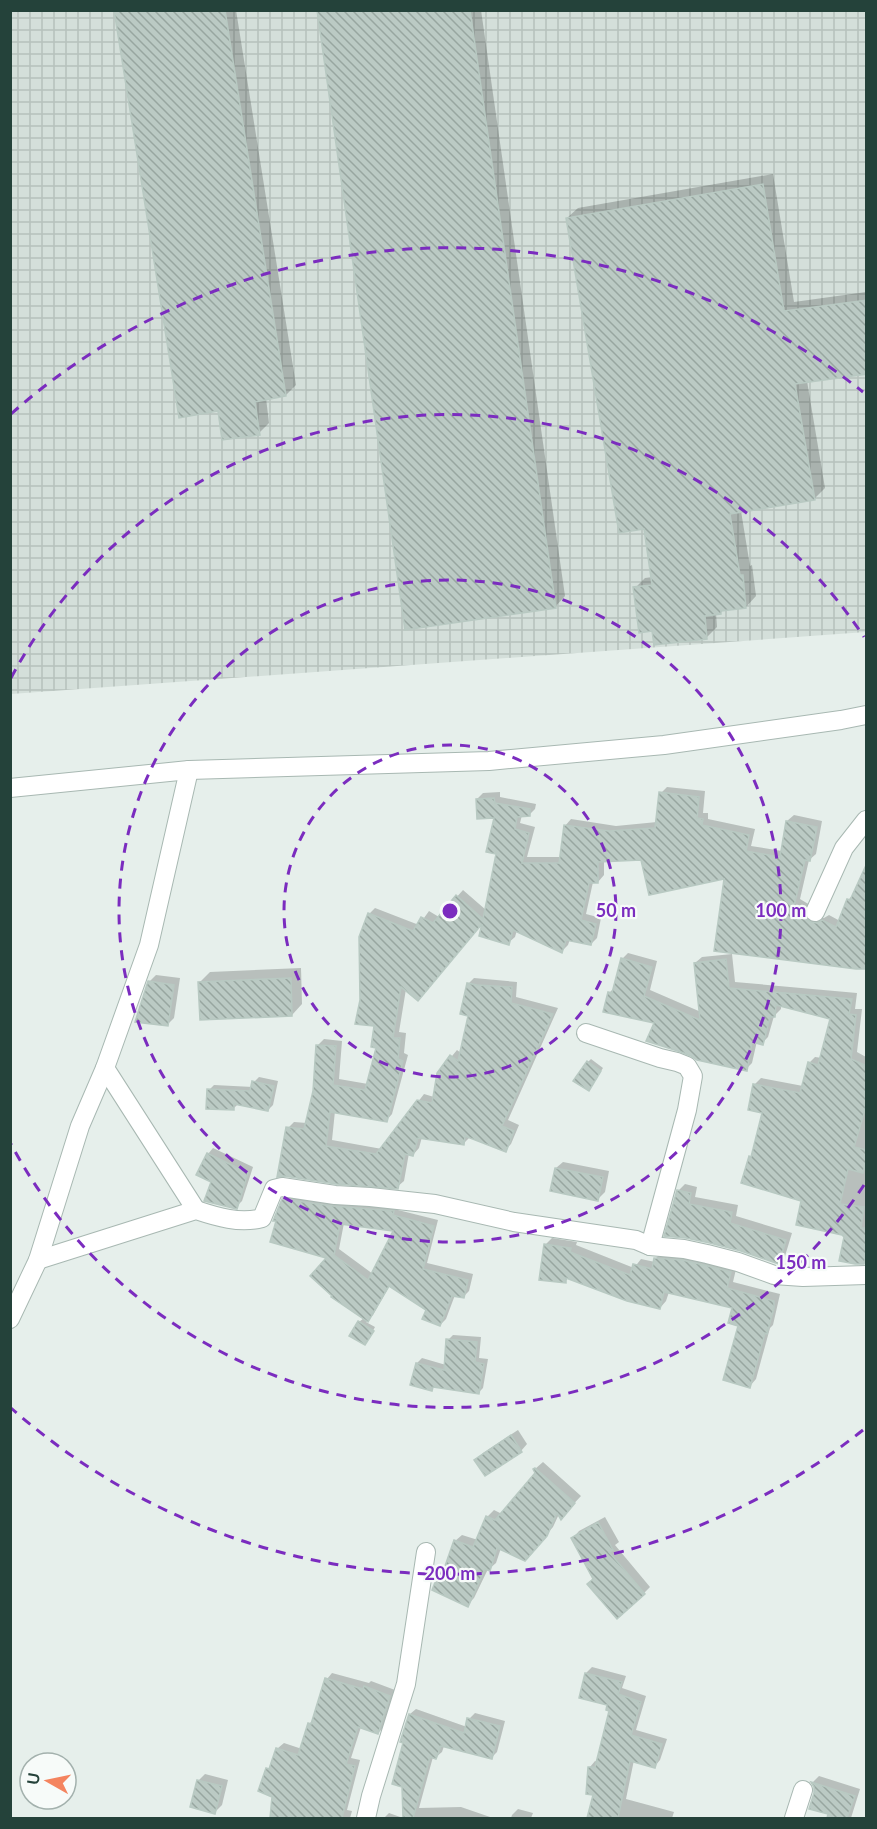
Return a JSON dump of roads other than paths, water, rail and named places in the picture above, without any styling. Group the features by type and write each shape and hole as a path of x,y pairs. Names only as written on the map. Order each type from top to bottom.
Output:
{"street":[{"path":"10,788 189,770 489,761 664,745 841,720 867,714"},
{"path":"10,1319 38,1260 80,1126 105,1068 149,945 189,770"},
{"path":"815,912 844,848 867,820"},
{"path":"586,1032 687,1066 693,1076 687,1110 651,1246"},
{"path":"105,1068 196,1210"},
{"path":"38,1260 196,1210 232,1220 262,1218 274,1189 282,1187 335,1195 435,1204 514,1222 636,1240 651,1246 684,1249 738,1262 774,1275 803,1277 867,1275"},
{"path":"366,1818 406,1684 426,1552"},
{"path":"794,1818 803,1790"}]}
